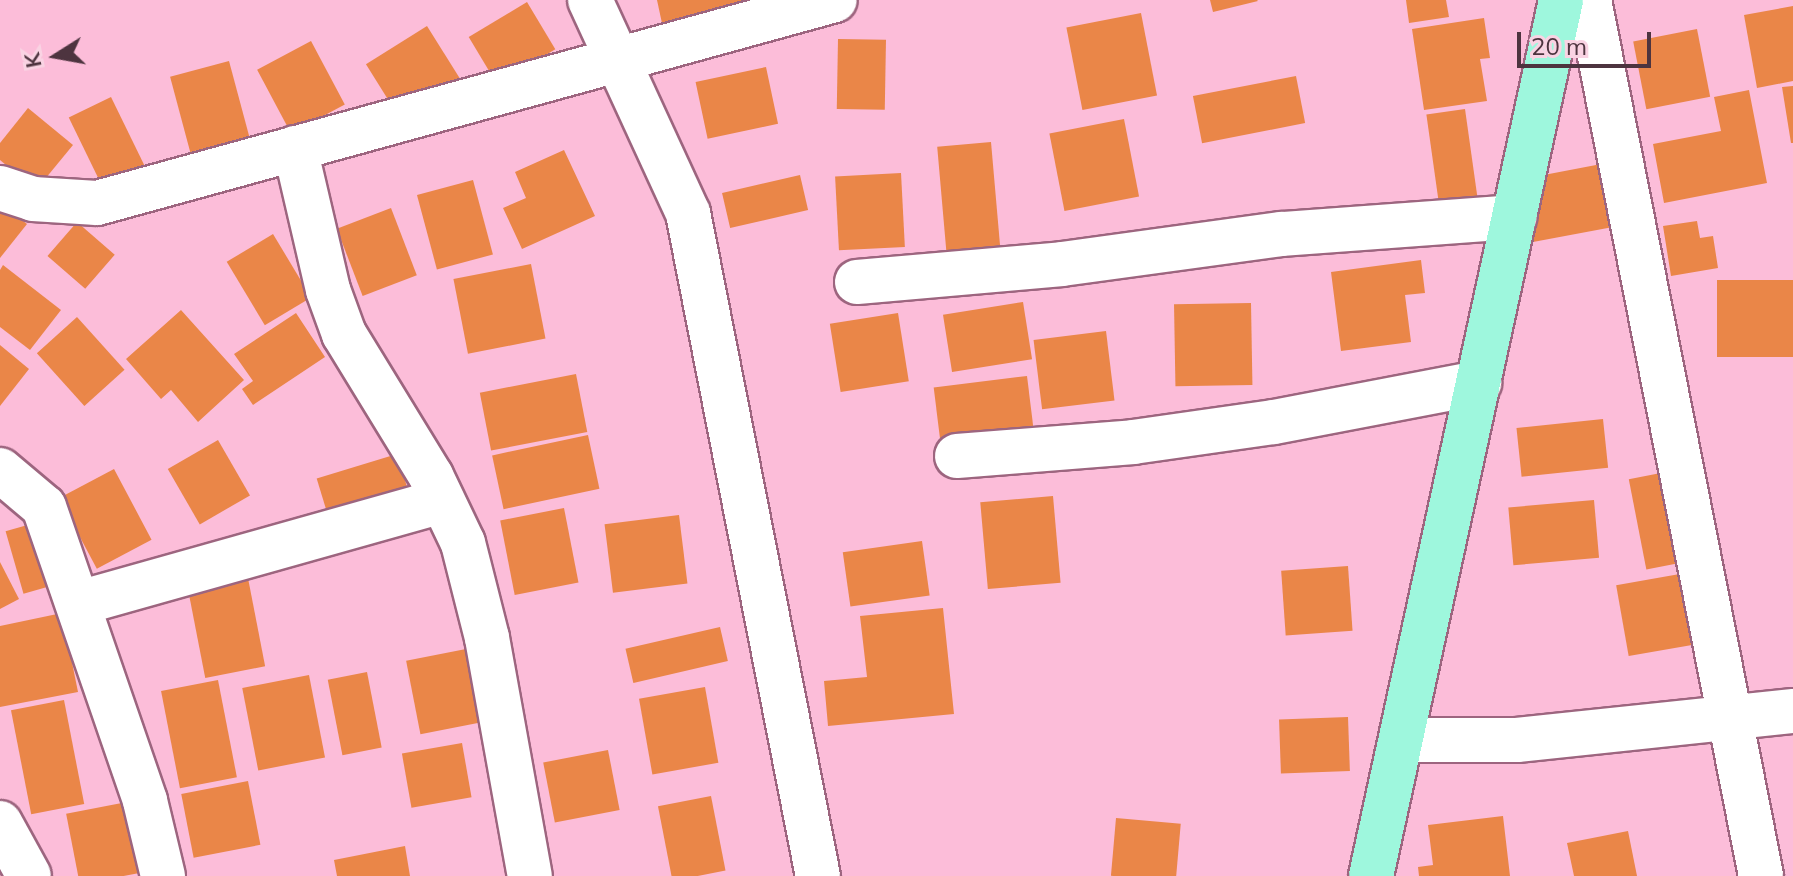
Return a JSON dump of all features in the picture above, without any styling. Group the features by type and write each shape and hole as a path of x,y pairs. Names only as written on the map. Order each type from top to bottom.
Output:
{"main road":[{"path":"1371,876 1561,0"}],"street":[{"path":"590,0 688,213 818,876"},
{"path":"0,188 33,199 97,203 835,0"},
{"path":"1589,0 1761,876"},
{"path":"295,148 328,290 344,334 442,501 463,543 487,638 530,876"},
{"path":"857,282 1062,264 1282,234 1514,217"},
{"path":"957,456 1149,440 1274,422 1479,383"},
{"path":"0,470 44,507 145,801 163,876"},
{"path":"79,603 442,501"},
{"path":"1402,740 1517,740 1793,711"},
{"path":"0,823 29,876"}],"building":[{"path":"657,0 753,0 663,28"},
{"path":"1210,0 1257,0 1258,1 1213,12"},
{"path":"1406,0 1446,0 1449,17 1409,23"},
{"path":"527,2 555,49 497,84 469,37"},
{"path":"1793,6 1793,81 1757,88 1744,15"},
{"path":"1141,13 1157,95 1082,110 1066,28"},
{"path":"1484,18 1490,58 1480,59 1487,101 1424,110 1412,29"},
{"path":"427,26 461,81 400,119 366,64"},
{"path":"1697,29 1710,97 1646,109 1633,41"},
{"path":"838,39 886,40 885,110 837,109"},
{"path":"311,41 345,105 291,133 257,70"},
{"path":"229,61 249,136 190,152 170,77"},
{"path":"766,67 778,124 708,139 696,82"},
{"path":"1296,76 1305,123 1202,143 1193,96"},
{"path":"1793,86 1793,143 1791,143 1782,87"},
{"path":"1749,90 1767,183 1664,203 1653,144 1721,131 1714,97"},
{"path":"111,97 147,172 105,192 69,118"},
{"path":"28,108 73,145 36,190 0,160 0,143"},
{"path":"1465,109 1478,199 1439,205 1426,114"},
{"path":"1124,119 1139,197 1064,211 1049,134"},
{"path":"991,142 1002,265 948,269 937,147"},
{"path":"564,150 595,216 522,249 503,208 526,198 515,172"},
{"path":"1617,161 1629,224 1533,242 1527,212 1528,178"},
{"path":"901,173 905,247 839,250 835,176"},
{"path":"800,175 808,210 730,228 722,193"},
{"path":"473,180 493,254 437,269 417,195"},
{"path":"0,203 27,224 0,258"},
{"path":"391,208 417,275 363,296 337,229"},
{"path":"1697,221 1700,238 1713,236 1718,268 1671,276 1663,226"},
{"path":"77,222 115,255 85,289 47,256"},
{"path":"273,234 311,297 265,325 227,262"},
{"path":"1421,260 1425,293 1405,295 1411,342 1341,351 1331,272"},
{"path":"531,264 546,339 468,354 453,279"},
{"path":"3,265 61,310 30,350 0,327 0,270"},
{"path":"1717,280 1793,280 1793,357 1717,357"},
{"path":"1023,302 1032,359 952,372 943,315"},
{"path":"1251,303 1252,385 1175,386 1174,304"},
{"path":"181,310 244,380 198,422 171,390 161,399 126,359"},
{"path":"296,313 325,357 253,405 242,389 253,381 234,354"},
{"path":"898,313 909,381 841,392 830,324"},
{"path":"77,317 125,370 84,406 37,353"},
{"path":"1106,331 1115,400 1042,409 1034,340"},
{"path":"0,345 29,369 0,406"},
{"path":"576,374 587,432 491,451 480,393"},
{"path":"1027,376 1034,430 940,441 934,387"},
{"path":"1603,419 1608,468 1522,477 1516,428"},
{"path":"588,435 599,489 504,509 492,455"},
{"path":"218,440 250,495 200,524 168,469"},
{"path":"397,454 411,499 330,524 317,479"},
{"path":"114,469 152,540 97,569 59,498"},
{"path":"1671,471 1689,561 1646,570 1629,479"},
{"path":"1053,496 1061,583 988,589 980,502"},
{"path":"1594,500 1599,558 1513,565 1508,507"},
{"path":"564,508 579,583 515,595 500,520"},
{"path":"679,515 687,583 613,593 605,524"},
{"path":"45,520 63,582 24,594 6,531"},
{"path":"922,541 930,595 850,607 843,552"},
{"path":"0,562 19,599 0,609"},
{"path":"1348,566 1353,631 1286,636 1281,571"},
{"path":"1691,572 1704,643 1629,656 1616,585"},
{"path":"247,573 265,666 205,678 187,585"},
{"path":"943,608 954,714 828,726 824,681 867,677 860,616"},
{"path":"62,613 78,692 0,707 0,626"},
{"path":"720,627 728,661 633,683 625,649"},
{"path":"466,649 480,723 420,734 406,661"},
{"path":"367,672 382,748 342,755 328,680"},
{"path":"309,675 325,757 258,770 242,688"},
{"path":"218,680 237,777 180,788 161,691"},
{"path":"705,687 718,763 652,774 639,699"},
{"path":"64,700 84,804 31,814 11,710"},
{"path":"1348,717 1350,771 1281,773 1279,719"},
{"path":"462,743 472,797 411,808 402,754"},
{"path":"608,750 620,810 555,822 543,763"},
{"path":"248,781 260,845 194,858 181,794"},
{"path":"711,796 726,871 698,876 672,876 658,806"},
{"path":"127,802 141,873 124,876 78,876 66,814"},
{"path":"1503,816 1510,876 1419,876 1418,867 1433,865 1428,825"},
{"path":"1116,818 1181,824 1176,876 1111,876"},
{"path":"1628,831 1637,876 1574,876 1567,843"},
{"path":"405,846 410,876 337,876 334,860"}]}
